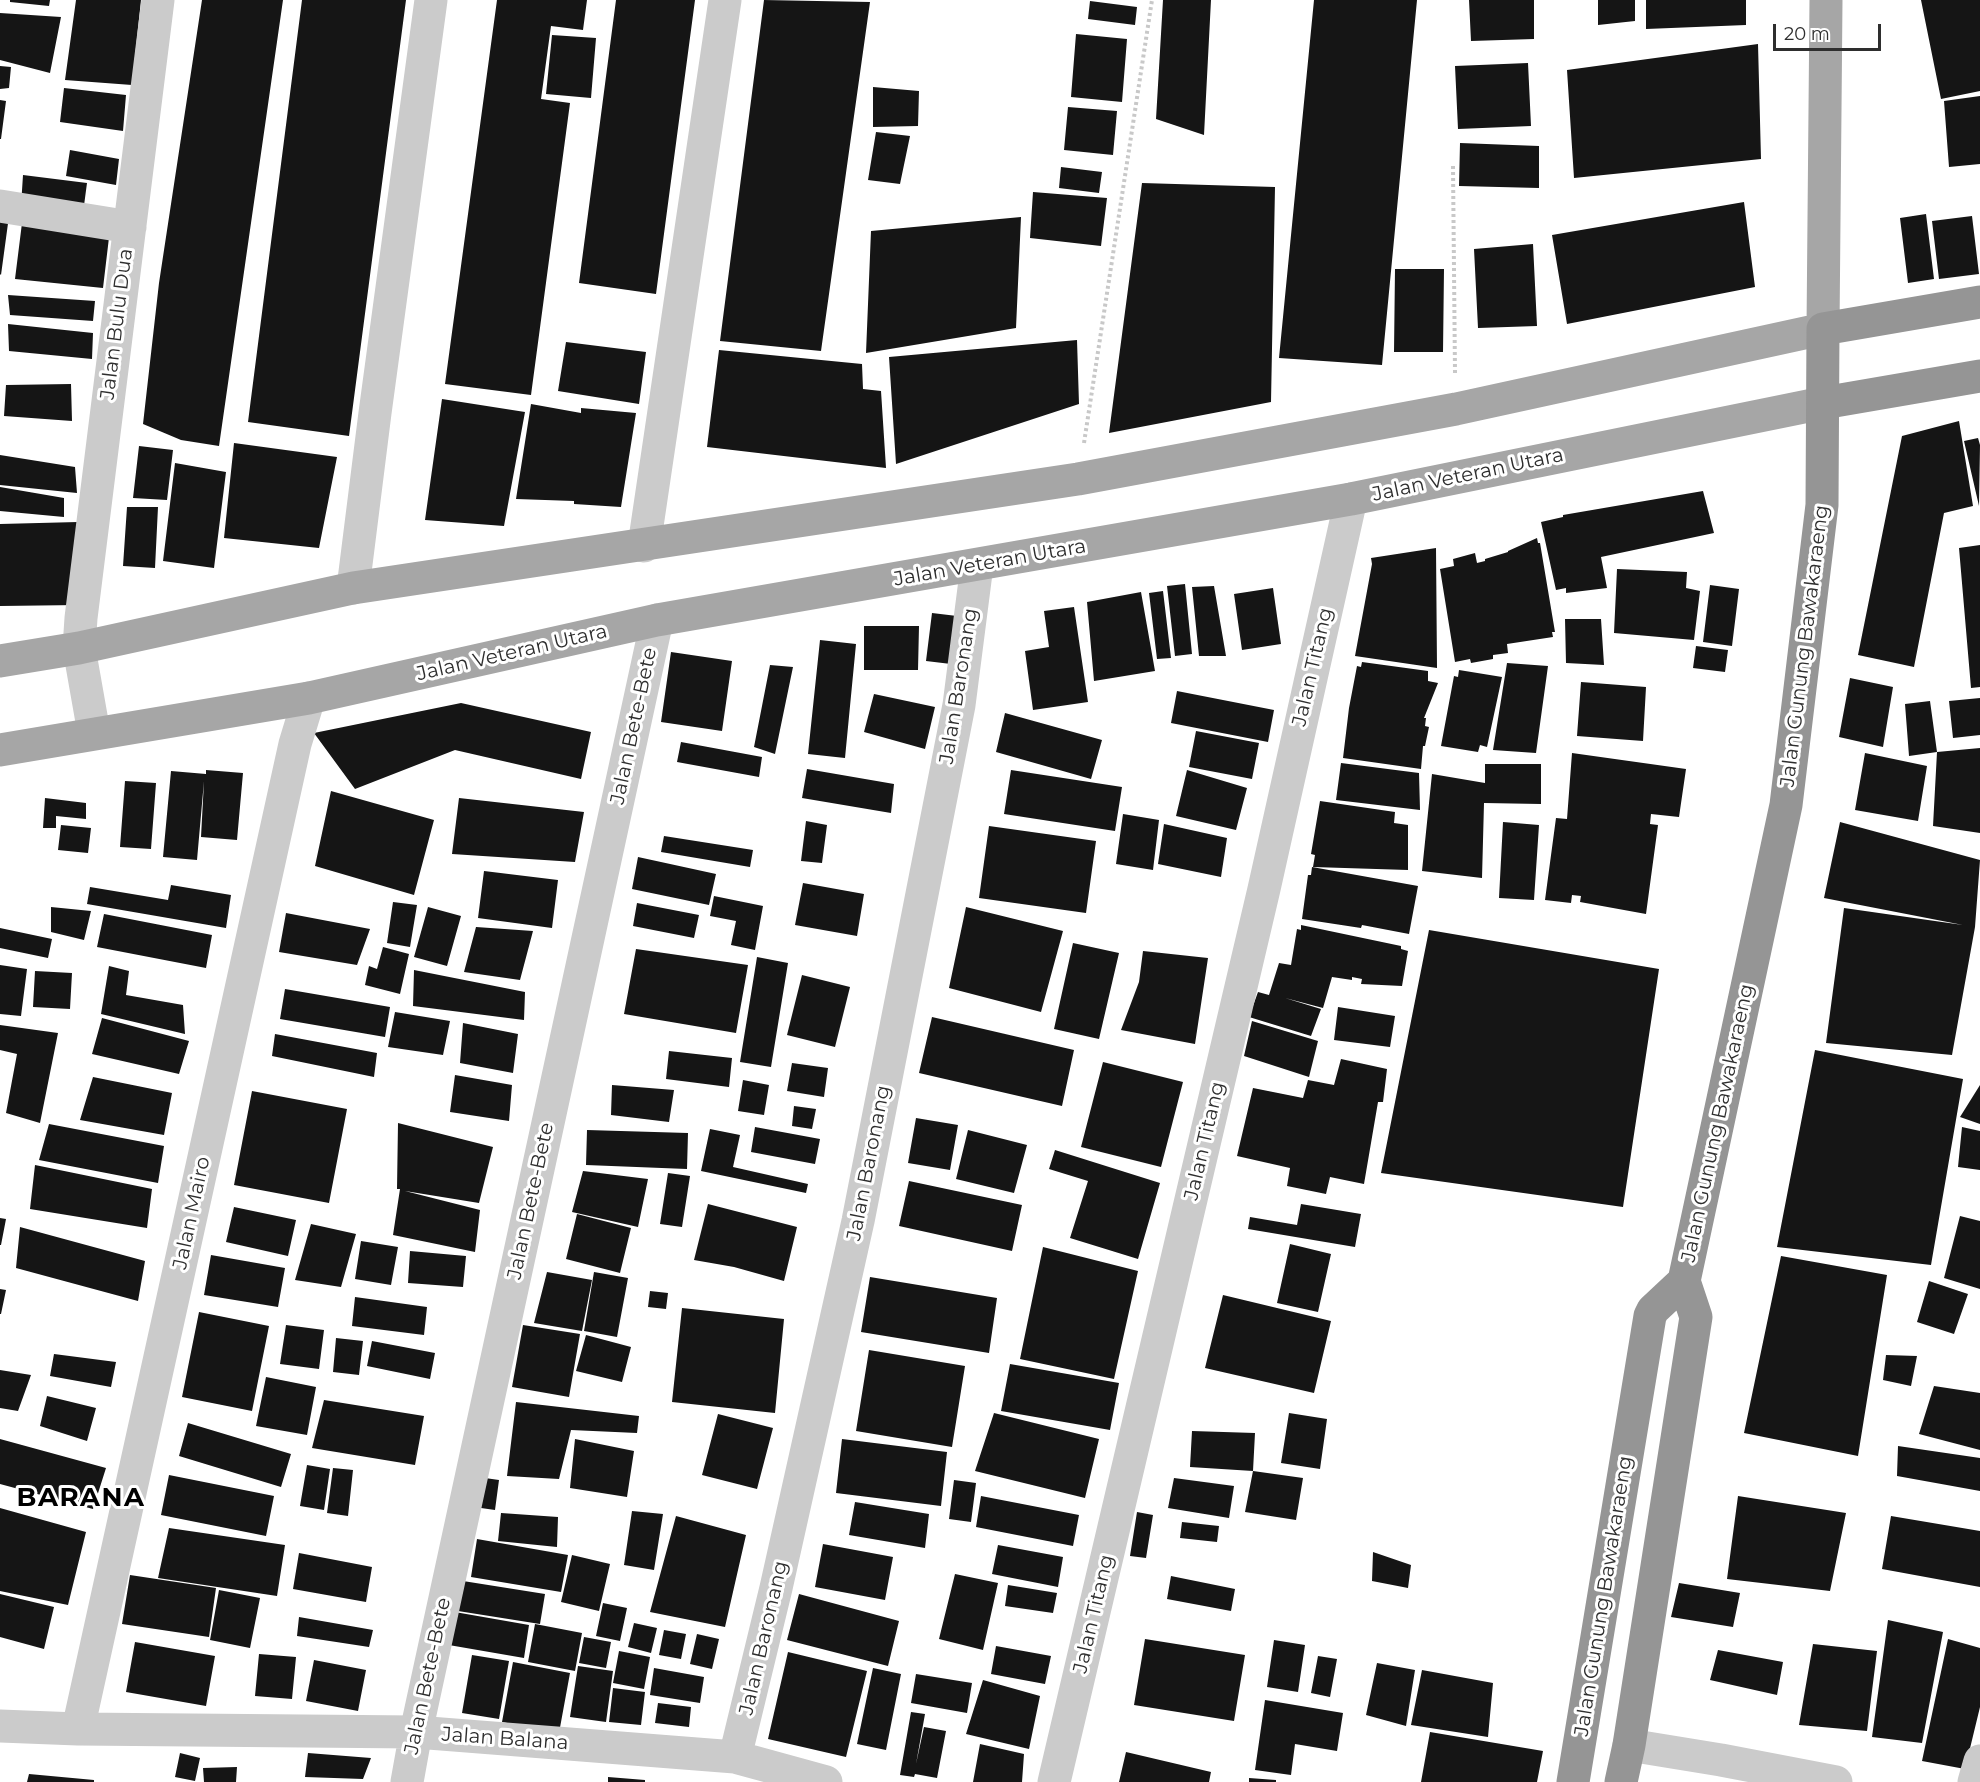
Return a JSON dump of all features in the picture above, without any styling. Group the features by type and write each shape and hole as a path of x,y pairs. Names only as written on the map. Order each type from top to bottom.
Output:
{"highway":[{"path":"1824,329 1980,302"},
{"name":"Jalan Gunung Bawakaraeng","path":"1621,1782 1629,1745 1696,1315 1684,1281 1786,805 1822,505 1824,329"},
{"name":"Jalan Veteran Utara","path":"1823,403 1980,376"},
{"name":"Jalan Gunung Bawakaraeng","path":"1573,1782 1650,1316 1653,1310 1684,1281"}],"main road":[{"name":"Jalan Gunung Bawakaraeng","path":"1824,329 1826,0"},
{"path":"0,661 79,648 353,588 1078,479 1456,409 1824,329"},
{"name":"Jalan Veteran Utara","path":"0,750 309,699 657,620 1351,499 1823,403"}],"street":[{"name":"Jalan Bulu Dua","path":"94,733 79,648 81,618 158,0"},
{"path":"353,588 430,0"},
{"path":"644,546 725,0"},
{"path":"0,206 130,227"},
{"name":"Jalan Titang","path":"1054,1782 1264,889 1351,499"},
{"name":"Jalan Baronang","path":"735,1757 776,1588 858,1221 959,705 977,565"},
{"name":"Jalan Bete-Bete","path":"407,1782 657,620"},
{"name":"Jalan Mairo","path":"78,1729 295,744 309,699"},
{"name":"Jalan Balana","path":"0,1726 78,1729 416,1732 735,1757 826,1782"},
{"path":"1629,1745 1836,1782"},
{"path":"1974,1782 1980,1761"}],"path":[{"path":"1078,479 1152,0"},
{"path":"1453,166 1456,409"}],"building":[{"path":"10,0 50,0 49,6 10,2"},
{"path":"76,0 141,0 132,85 65,80"},
{"path":"202,0 283,0 219,446 181,440 143,424 159,283"},
{"path":"302,0 406,0 349,436 248,422"},
{"path":"497,0 587,0 583,30 551,26 541,99 570,103 531,395 445,384"},
{"path":"616,0 695,0 656,294 579,283"},
{"path":"764,0 870,2 821,351 720,341"},
{"path":"1163,0 1211,0 1204,135 1156,119"},
{"path":"1314,0 1417,0 1382,365 1279,358"},
{"path":"1469,0 1534,0 1534,39 1471,41"},
{"path":"1598,0 1635,0 1635,21 1598,25"},
{"path":"1646,0 1746,0 1746,25 1646,29"},
{"path":"1921,0 1980,0 1980,91 1941,99"},
{"path":"1090,1 1137,7 1135,25 1088,19"},
{"path":"0,13 61,17 50,73 0,60"},
{"path":"1076,34 1127,39 1122,102 1071,97"},
{"path":"552,35 596,38 591,98 546,94"},
{"path":"1758,44 1761,159 1574,178 1567,70"},
{"path":"1528,63 1531,126 1458,129 1455,66"},
{"path":"0,66 11,67 9,88 0,89"},
{"path":"873,87 919,91 918,126 873,127"},
{"path":"64,88 126,95 123,131 60,122"},
{"path":"1980,96 1980,164 1949,167 1944,101"},
{"path":"0,100 6,101 1,139 0,139"},
{"path":"1068,107 1117,111 1113,155 1064,150"},
{"path":"876,132 910,136 900,184 868,180"},
{"path":"1460,143 1539,146 1539,188 1459,186"},
{"path":"70,150 119,159 116,185 66,176"},
{"path":"1061,167 1102,172 1099,193 1059,188"},
{"path":"23,175 87,183 83,213 21,206"},
{"path":"1142,183 1275,187 1271,402 1109,433"},
{"path":"1033,192 1107,198 1101,246 1030,238"},
{"path":"1744,202 1755,287 1567,324 1552,235"},
{"path":"1926,214 1934,279 1908,283 1900,218"},
{"path":"23,215 110,229 103,288 15,279"},
{"path":"0,216 9,216 1,275 0,274"},
{"path":"1972,216 1979,274 1939,279 1932,221"},
{"path":"1021,217 1016,328 866,353 871,231"},
{"path":"1533,244 1537,326 1478,328 1474,249"},
{"path":"1395,269 1444,269 1443,352 1394,352"},
{"path":"8,295 95,301 93,321 10,315"},
{"path":"8,324 93,333 92,359 9,351"},
{"path":"1077,340 1079,404 896,464 889,357"},
{"path":"566,342 646,352 639,404 558,391"},
{"path":"719,350 862,364 863,389 881,391 886,468 707,447"},
{"path":"71,384 72,421 4,416 6,385"},
{"path":"442,399 525,412 504,526 425,520"},
{"path":"531,404 581,413 581,408 636,413 621,507 574,504 574,501 516,499"},
{"path":"1959,421 1973,506 1944,513 1914,667 1858,655 1902,436"},
{"path":"1978,438 1980,445 1979,506 1964,441"},
{"path":"234,443 337,457 319,548 224,538"},
{"path":"139,446 173,450 167,500 133,498"},
{"path":"0,455 75,467 77,493 0,485"},
{"path":"175,463 226,472 214,568 163,561"},
{"path":"0,487 64,498 64,517 0,511"},
{"path":"1703,491 1714,533 1601,557 1607,588 1566,593 1566,588 1556,590 1541,522 1563,517 1563,515"},
{"path":"127,507 158,507 155,568 123,566"},
{"path":"78,522 79,605 0,606 0,524"},
{"path":"1537,538 1540,543 1555,632 1552,632 1553,637 1507,644 1508,653 1493,655 1493,659 1471,663 1470,659 1455,662 1440,569 1454,566 1453,559 1475,553 1477,563 1485,561 1485,559 1508,552"},
{"path":"1980,545 1980,687 1971,688 1959,548"},
{"path":"1436,548 1437,668 1355,656 1372,564 1371,558"},
{"path":"1617,569 1687,572 1686,588 1700,591 1694,640 1614,633"},
{"path":"1185,584 1192,654 1175,656 1167,586"},
{"path":"1710,585 1739,589 1732,646 1703,642"},
{"path":"1214,586 1226,656 1199,656 1192,587"},
{"path":"1273,588 1281,644 1242,650 1234,594"},
{"path":"1163,591 1171,658 1157,659 1149,593"},
{"path":"1141,592 1155,671 1094,681 1087,602"},
{"path":"1074,607 1088,702 1033,710 1025,651 1049,647 1044,611"},
{"path":"932,613 957,616 951,664 926,661"},
{"path":"1565,619 1601,619 1604,665 1566,663"},
{"path":"864,626 919,626 918,670 864,670"},
{"path":"820,640 856,644 845,758 808,754"},
{"path":"1696,646 1728,650 1725,672 1693,668"},
{"path":"671,652 732,661 722,731 661,722"},
{"path":"1362,662 1428,671 1428,681 1438,683 1424,718 1426,718 1425,726 1429,727 1425,746 1423,746 1421,769 1343,758 1357,666 1361,667"},
{"path":"1507,663 1548,666 1536,753 1493,750"},
{"path":"770,665 793,667 775,754 754,747"},
{"path":"1459,670 1502,677 1487,747 1480,745 1478,752 1441,746 1454,676 1458,677"},
{"path":"1850,678 1893,687 1883,747 1839,737"},
{"path":"1581,682 1646,687 1643,741 1577,736"},
{"path":"1177,691 1274,710 1268,742 1171,723"},
{"path":"874,694 935,707 925,749 864,732"},
{"path":"1980,698 1980,735 1953,738 1949,701"},
{"path":"1930,701 1937,752 1909,756 1905,704"},
{"path":"461,703 591,732 581,779 455,750 355,789 314,733"},
{"path":"1005,713 1102,740 1091,779 996,752"},
{"path":"1196,731 1259,743 1252,779 1189,767"},
{"path":"681,742 762,757 759,777 677,762"},
{"path":"1980,748 1980,833 1933,826 1937,752"},
{"path":"1572,753 1686,769 1679,817 1651,814 1650,824 1658,825 1646,914 1580,902 1581,896 1572,895 1571,903 1545,900 1556,818 1567,819"},
{"path":"1865,753 1927,766 1918,821 1855,810"},
{"path":"1341,763 1419,773 1420,810 1336,800"},
{"path":"1485,764 1541,764 1541,804 1484,803 1482,878 1422,871 1432,774 1485,783"},
{"path":"807,769 894,784 891,813 802,798"},
{"path":"206,770 243,773 237,840 201,837 204,781 197,860 163,857 171,771 206,774"},
{"path":"1011,770 1122,787 1115,831 1004,814"},
{"path":"1187,770 1247,788 1236,830 1176,816"},
{"path":"125,781 156,783 151,849 120,847"},
{"path":"331,791 434,820 414,895 315,866"},
{"path":"45,798 86,803 86,819 56,816 56,828 43,828"},
{"path":"459,798 584,812 575,862 452,854"},
{"path":"1320,801 1395,812 1394,823 1408,825 1408,870 1313,867 1315,855 1311,854"},
{"path":"1123,814 1159,820 1153,870 1116,864"},
{"path":"806,821 827,825 822,863 801,861"},
{"path":"1503,822 1539,825 1534,900 1499,898"},
{"path":"1840,822 1980,860 1975,927 1952,1055 1826,1043 1844,908 1963,925 1824,898"},
{"path":"1164,824 1227,838 1221,877 1158,864"},
{"path":"61,825 91,828 88,853 58,850"},
{"path":"989,826 1096,841 1086,913 979,898"},
{"path":"664,836 753,850 750,867 661,852"},
{"path":"638,857 716,874 709,905 632,889"},
{"path":"1312,867 1418,886 1409,934 1362,925 1361,928 1302,919 1308,875 1311,875"},
{"path":"484,871 558,880 552,928 478,918"},
{"path":"803,883 864,894 857,936 795,925"},
{"path":"171,885 231,895 226,928 87,904 90,887 168,900"},
{"path":"714,896 763,906 755,950 731,945 736,921 710,916"},
{"path":"393,902 417,905 410,947 387,943"},
{"path":"637,903 699,915 694,938 633,926"},
{"path":"51,907 91,911 84,940 51,932"},
{"path":"428,907 461,916 447,966 414,957"},
{"path":"966,907 1063,931 1041,1012 949,988"},
{"path":"286,913 370,929 357,965 279,952"},
{"path":"104,914 212,935 206,968 97,947"},
{"path":"1301,925 1401,946 1401,949 1408,951 1402,986 1361,984 1362,979 1332,977 1323,1008 1285,998 1321,1009 1311,1036 1249,1017 1258,992 1269,995 1279,963 1291,965 1297,929 1301,930"},
{"path":"476,927 533,931 520,980 464,972"},
{"path":"0,928 52,939 48,958 0,948"},
{"path":"1429,930 1659,969 1623,1207 1381,1173"},
{"path":"1073,943 1119,953 1099,1039 1054,1029"},
{"path":"383,947 409,954 400,994 365,985 369,966 377,969"},
{"path":"636,949 748,965 736,1033 624,1014"},
{"path":"1143,951 1208,958 1195,1044 1121,1030 1139,982"},
{"path":"757,957 788,963 771,1067 740,1062"},
{"path":"0,965 27,969 21,1016 0,1014"},
{"path":"109,966 129,971 126,995 183,1005 185,1034 101,1014"},
{"path":"414,970 525,992 524,1020 413,1006"},
{"path":"35,971 72,973 70,1009 33,1007"},
{"path":"802,975 850,987 835,1047 787,1035"},
{"path":"285,989 390,1007 385,1037 280,1019"},
{"path":"1338,1007 1395,1016 1390,1047 1334,1040"},
{"path":"395,1012 450,1021 443,1055 388,1047"},
{"path":"932,1017 1074,1050 1062,1106 919,1073"},
{"path":"102,1018 189,1041 179,1074 92,1054"},
{"path":"1252,1021 1318,1041 1309,1077 1244,1056"},
{"path":"463,1023 518,1034 513,1073 460,1063"},
{"path":"0,1025 58,1033 40,1123 6,1113 17,1054 0,1050"},
{"path":"275,1034 377,1053 374,1077 272,1056"},
{"path":"1815,1050 1963,1079 1931,1265 1777,1247"},
{"path":"669,1051 732,1058 729,1087 666,1079"},
{"path":"1341,1059 1387,1069 1383,1102 1378,1102 1364,1184 1330,1177 1326,1194 1287,1186 1290,1168 1237,1156 1253,1088 1303,1098 1308,1080 1334,1085"},
{"path":"1103,1062 1183,1082 1161,1167 1081,1147"},
{"path":"792,1063 828,1068 824,1097 787,1091"},
{"path":"455,1075 512,1085 509,1121 450,1112"},
{"path":"93,1077 172,1093 164,1135 80,1120"},
{"path":"743,1080 769,1085 764,1115 738,1111"},
{"path":"612,1085 674,1090 669,1122 611,1115"},
{"path":"1980,1085 1980,1124 1960,1117"},
{"path":"252,1091 347,1109 329,1203 234,1185"},
{"path":"794,1106 816,1109 812,1129 792,1126"},
{"path":"916,1118 958,1125 950,1170 908,1163"},
{"path":"398,1123 493,1147 479,1203 405,1191 480,1210 475,1252 393,1235 400,1189 397,1189"},
{"path":"49,1124 164,1146 158,1183 39,1160"},
{"path":"755,1127 820,1139 815,1164 751,1152"},
{"path":"1962,1127 1980,1131 1980,1170 1958,1167"},
{"path":"710,1129 740,1135 733,1167 808,1184 806,1193 701,1171"},
{"path":"587,1130 688,1133 687,1169 586,1165"},
{"path":"968,1130 1027,1145 1014,1193 956,1179"},
{"path":"1055,1150 1160,1183 1138,1259 1070,1238 1088,1181 1049,1169"},
{"path":"35,1165 152,1189 147,1228 30,1209"},
{"path":"583,1171 648,1179 638,1227 572,1212"},
{"path":"668,1173 690,1176 682,1227 660,1224"},
{"path":"909,1181 1022,1205 1012,1251 899,1226"},
{"path":"708,1204 797,1227 784,1281 734,1267 694,1260"},
{"path":"1301,1204 1361,1214 1355,1247 1248,1229 1250,1217 1297,1225"},
{"path":"234,1207 296,1220 288,1256 226,1242"},
{"path":"577,1214 631,1228 620,1273 566,1259"},
{"path":"1960,1216 1980,1221 1980,1289 1944,1278"},
{"path":"0,1218 6,1219 1,1245 0,1245"},
{"path":"311,1224 356,1234 341,1287 295,1280"},
{"path":"20,1227 145,1261 138,1301 16,1268"},
{"path":"361,1241 398,1247 391,1285 355,1279"},
{"path":"1290,1244 1331,1254 1318,1312 1277,1303"},
{"path":"1043,1247 1138,1271 1114,1379 1020,1359"},
{"path":"410,1251 466,1256 463,1287 408,1283"},
{"path":"211,1255 285,1268 278,1307 204,1295"},
{"path":"1781,1256 1887,1275 1858,1456 1744,1433"},
{"path":"547,1272 592,1280 582,1331 534,1323"},
{"path":"594,1272 628,1278 617,1337 584,1331"},
{"path":"870,1277 997,1298 989,1353 861,1332"},
{"path":"1929,1281 1968,1294 1954,1334 1917,1322"},
{"path":"0,1289 6,1290 1,1314 0,1314"},
{"path":"650,1291 668,1293 666,1309 648,1307"},
{"path":"1223,1295 1331,1321 1314,1393 1205,1368"},
{"path":"355,1297 427,1307 424,1335 352,1326"},
{"path":"682,1308 784,1319 775,1413 672,1402"},
{"path":"199,1312 269,1326 252,1411 182,1397"},
{"path":"286,1325 324,1330 319,1369 280,1364"},
{"path":"523,1325 580,1334 569,1397 512,1387"},
{"path":"586,1335 631,1347 622,1382 576,1371"},
{"path":"336,1338 363,1341 359,1375 333,1372"},
{"path":"372,1341 435,1353 430,1379 367,1366"},
{"path":"869,1350 965,1366 952,1447 856,1431"},
{"path":"54,1354 116,1362 111,1387 50,1376"},
{"path":"1886,1355 1917,1356 1911,1386 1883,1380"},
{"path":"1010,1364 1119,1383 1110,1430 1001,1411"},
{"path":"0,1370 31,1375 18,1411 0,1408"},
{"path":"266,1377 316,1387 307,1435 256,1426"},
{"path":"1934,1386 1980,1393 1980,1450 1919,1434"},
{"path":"47,1396 96,1408 87,1441 40,1426"},
{"path":"324,1400 424,1416 415,1465 312,1448"},
{"path":"516,1402 639,1416 637,1433 571,1430 559,1479 507,1476"},
{"path":"994,1413 1099,1439 1085,1498 975,1471"},
{"path":"1289,1413 1327,1419 1320,1469 1281,1463"},
{"path":"718,1414 773,1428 757,1489 702,1475"},
{"path":"188,1423 291,1454 281,1487 179,1456"},
{"path":"1192,1431 1255,1433 1253,1471 1190,1467"},
{"path":"0,1439 106,1468 93,1509 0,1484"},
{"path":"575,1439 634,1451 627,1497 570,1488"},
{"path":"842,1439 947,1452 941,1506 836,1493"},
{"path":"1898,1446 1980,1458 1980,1491 1897,1476"},
{"path":"307,1465 330,1469 324,1510 300,1506"},
{"path":"333,1468 353,1470 348,1516 327,1513"},
{"path":"1253,1471 1303,1478 1296,1520 1245,1512"},
{"path":"169,1475 274,1496 266,1536 161,1515"},
{"path":"478,1477 499,1480 495,1510 474,1507"},
{"path":"1174,1478 1234,1486 1229,1518 1168,1508"},
{"path":"954,1480 976,1483 971,1522 949,1519"},
{"path":"981,1496 1079,1515 1073,1546 976,1527"},
{"path":"1738,1496 1846,1513 1830,1591 1727,1579"},
{"path":"855,1502 929,1514 925,1548 849,1535"},
{"path":"0,1508 86,1532 68,1605 0,1591"},
{"path":"632,1511 663,1514 654,1570 624,1565"},
{"path":"1137,1512 1153,1515 1146,1558 1130,1556"},
{"path":"501,1513 558,1517 557,1547 498,1541"},
{"path":"676,1516 746,1535 725,1627 650,1612"},
{"path":"1891,1516 1980,1531 1980,1587 1882,1569"},
{"path":"1182,1522 1219,1526 1217,1542 1180,1538"},
{"path":"169,1528 285,1545 277,1596 158,1578"},
{"path":"477,1539 568,1555 561,1592 471,1577"},
{"path":"823,1544 893,1557 885,1600 815,1587"},
{"path":"998,1545 1063,1557 1058,1587 992,1574"},
{"path":"1373,1552 1411,1565 1408,1588 1372,1581"},
{"path":"299,1553 372,1567 366,1602 293,1589"},
{"path":"572,1555 610,1564 599,1611 561,1602"},
{"path":"955,1574 998,1583 983,1650 939,1639"},
{"path":"130,1575 216,1588 209,1637 122,1624"},
{"path":"1171,1576 1235,1589 1231,1611 1167,1599"},
{"path":"463,1581 545,1594 540,1624 458,1611"},
{"path":"1679,1583 1740,1593 1733,1627 1671,1617"},
{"path":"1008,1585 1057,1593 1053,1613 1005,1606"},
{"path":"219,1590 260,1598 250,1648 210,1640"},
{"path":"0,1594 54,1607 44,1649 0,1637"},
{"path":"799,1594 899,1621 888,1666 787,1640"},
{"path":"603,1603 627,1608 620,1641 596,1636"},
{"path":"449,1611 529,1625 524,1658 443,1644"},
{"path":"299,1617 373,1630 369,1647 297,1636"},
{"path":"1888,1620 1943,1632 1922,1743 1872,1737"},
{"path":"634,1623 657,1628 651,1653 628,1647"},
{"path":"535,1624 582,1633 575,1671 528,1662"},
{"path":"664,1630 686,1634 681,1659 659,1655"},
{"path":"697,1634 719,1639 712,1669 690,1664"},
{"path":"584,1637 611,1642 606,1668 579,1663"},
{"path":"1145,1639 1245,1655 1234,1721 1134,1705"},
{"path":"1948,1639 1980,1648 1980,1707 1965,1769 1922,1761"},
{"path":"1274,1640 1305,1645 1298,1692 1267,1687"},
{"path":"135,1642 215,1656 206,1706 126,1692"},
{"path":"1813,1644 1877,1651 1867,1731 1799,1725"},
{"path":"996,1646 1051,1656 1045,1684 991,1674"},
{"path":"1718,1650 1783,1662 1777,1695 1710,1680"},
{"path":"619,1651 650,1657 644,1689 613,1683"},
{"path":"788,1652 867,1671 846,1757 768,1739"},
{"path":"259,1654 296,1657 292,1699 255,1696"},
{"path":"472,1655 509,1661 499,1719 462,1713"},
{"path":"1318,1656 1337,1659 1330,1697 1311,1693"},
{"path":"314,1660 366,1670 358,1711 306,1701"},
{"path":"513,1662 570,1673 559,1733 502,1722"},
{"path":"1377,1663 1415,1670 1406,1726 1366,1715"},
{"path":"578,1666 613,1671 606,1722 570,1717"},
{"path":"654,1668 704,1677 700,1703 650,1695"},
{"path":"873,1668 901,1674 886,1750 857,1744"},
{"path":"1422,1670 1493,1683 1488,1737 1411,1725"},
{"path":"916,1674 972,1683 967,1713 911,1703"},
{"path":"983,1680 1040,1696 1029,1749 966,1734"},
{"path":"613,1688 645,1692 641,1725 609,1722"},
{"path":"1265,1700 1343,1713 1337,1751 1295,1744 1291,1775 1255,1770"},
{"path":"658,1703 691,1707 689,1727 655,1723"},
{"path":"911,1712 925,1714 916,1764 924,1727 946,1731 937,1778 915,1774 914,1777 900,1775"},
{"path":"1430,1732 1543,1751 1537,1782 1421,1782"},
{"path":"980,1744 1024,1754 1022,1782 973,1782"},
{"path":"1126,1752 1211,1772 1209,1782 1119,1782"},
{"path":"180,1753 200,1758 195,1781 175,1777"},
{"path":"308,1753 371,1758 363,1779 305,1777"},
{"path":"237,1767 236,1782 204,1782 203,1768"},
{"path":"29,1774 94,1780 94,1782 27,1782"},
{"path":"608,1777 645,1780 645,1782 608,1782"},
{"path":"1249,1778 1276,1780 1276,1782 1249,1782"}],"district":[{"name":"BARANA","path":"81,1498"}]}
